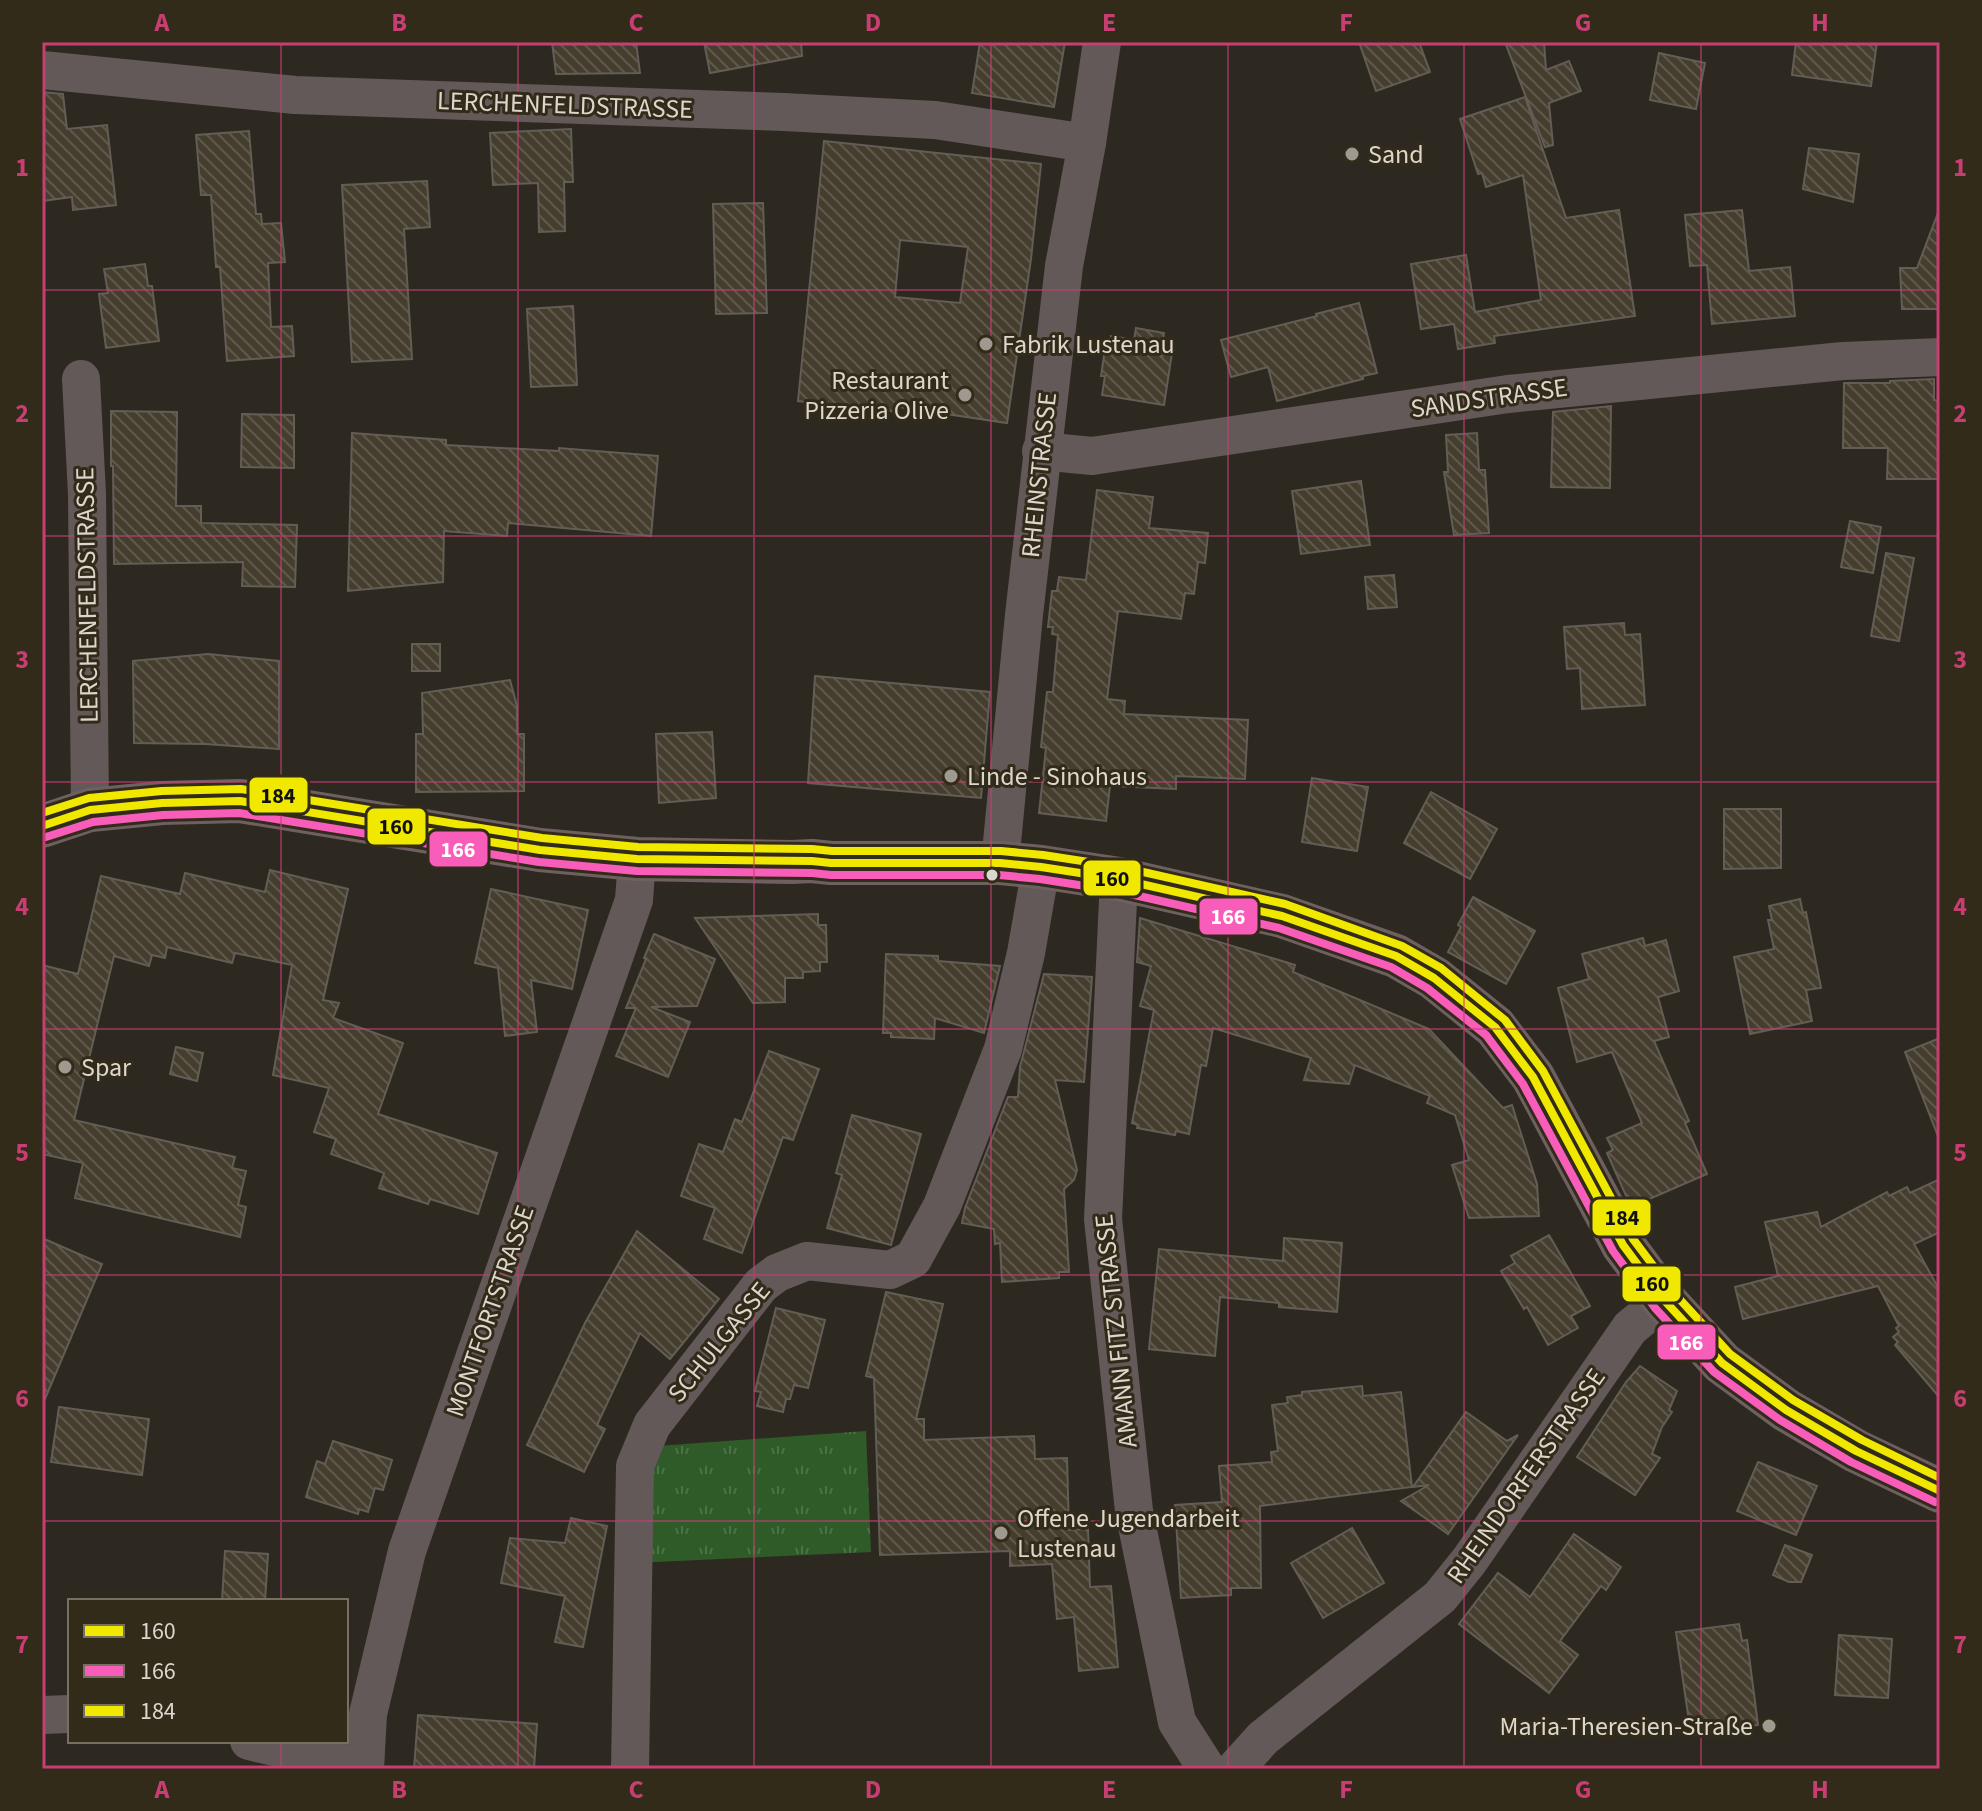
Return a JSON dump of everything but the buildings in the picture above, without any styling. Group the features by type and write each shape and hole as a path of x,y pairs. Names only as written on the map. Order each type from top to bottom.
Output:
{"main road":[{"path":"42,826 90,810 162,803 240,801 540,850 637,859 1021,865 1119,879 1282,916 1396,956 1434,978 1495,1027 1533,1077 1623,1245 1664,1300 1722,1363 1786,1410 1856,1451 1940,1491"}],"street":[{"name":"RHEINSTRASSE","path":"1021,865 1041,451 1064,266 1102,42"},
{"name":"LERCHENFELDSTRASSE","path":"42,70 295,95 935,120 1087,143"},
{"name":"SANDSTRASSE","path":"1041,451 1092,456 1508,394 1843,361 1940,357"},
{"name":"LERCHENFELDSTRASSE","path":"81,379 87,494 90,810"},
{"name":"MONTFORTSTRASSE","path":"365,1768 368,1714 407,1551 634,900 637,859"},
{"name":"SCHULGASSE","path":"630,1769 635,1466 652,1425 761,1285 777,1273 807,1261 890,1270 913,1259 942,1206 1003,1049 1026,953 1021,865"},
{"name":"AMANN FITZ STRASSE","path":"1119,879 1103,1219 1134,1511 1177,1722 1207,1769"},
{"name":"RHEINDORFERSTRASSE","path":"1235,1769 1263,1738 1440,1597 1469,1561 1630,1328 1664,1300"},
{"path":"42,1715 68,1714"},
{"path":"258,1743 365,1768"}],"green space":[{"path":"866,1431 871,1552 633,1563 643,1447"}],"transit line":[{"name":"184","path":"42,813 89,798 162,791 241,789 542,838 638,847 1001,851 1043,855 1121,867 1285,904 1402,946 1441,968 1505,1020 1543,1071 1633,1239 1673,1292 1730,1354 1793,1400 1862,1440 1940,1478"},
{"name":"160","path":"42,826 90,810 162,803 240,801 540,850 637,859 1000,863 1041,867 1119,879 1282,916 1396,956 1434,978 1495,1027 1533,1077 1623,1245 1664,1300 1722,1363 1786,1410 1856,1451 1940,1491"},
{"name":"166","path":"46,837 93,822 163,815 239,813 539,862 637,871 999,875 1117,891 1279,928 1391,967 1427,988 1486,1035 1523,1084 1613,1251 1655,1308 1714,1372 1780,1420 1851,1462 1935,1502"}],"place":[{"name":"Sand","path":"1352,154"},
{"name":"Fabrik Lustenau","path":"986,344"},
{"name":"Restaurant Pizzeria Olive","path":"965,395"},
{"name":"Linde - Sinohaus","path":"951,776"},
{"name":"Spar","path":"65,1067"},
{"name":"Offene Jugendarbeit Lustenau","path":"1001,1533"},
{"name":"Maria-Theresien-Straße","path":"1769,1726"}]}
